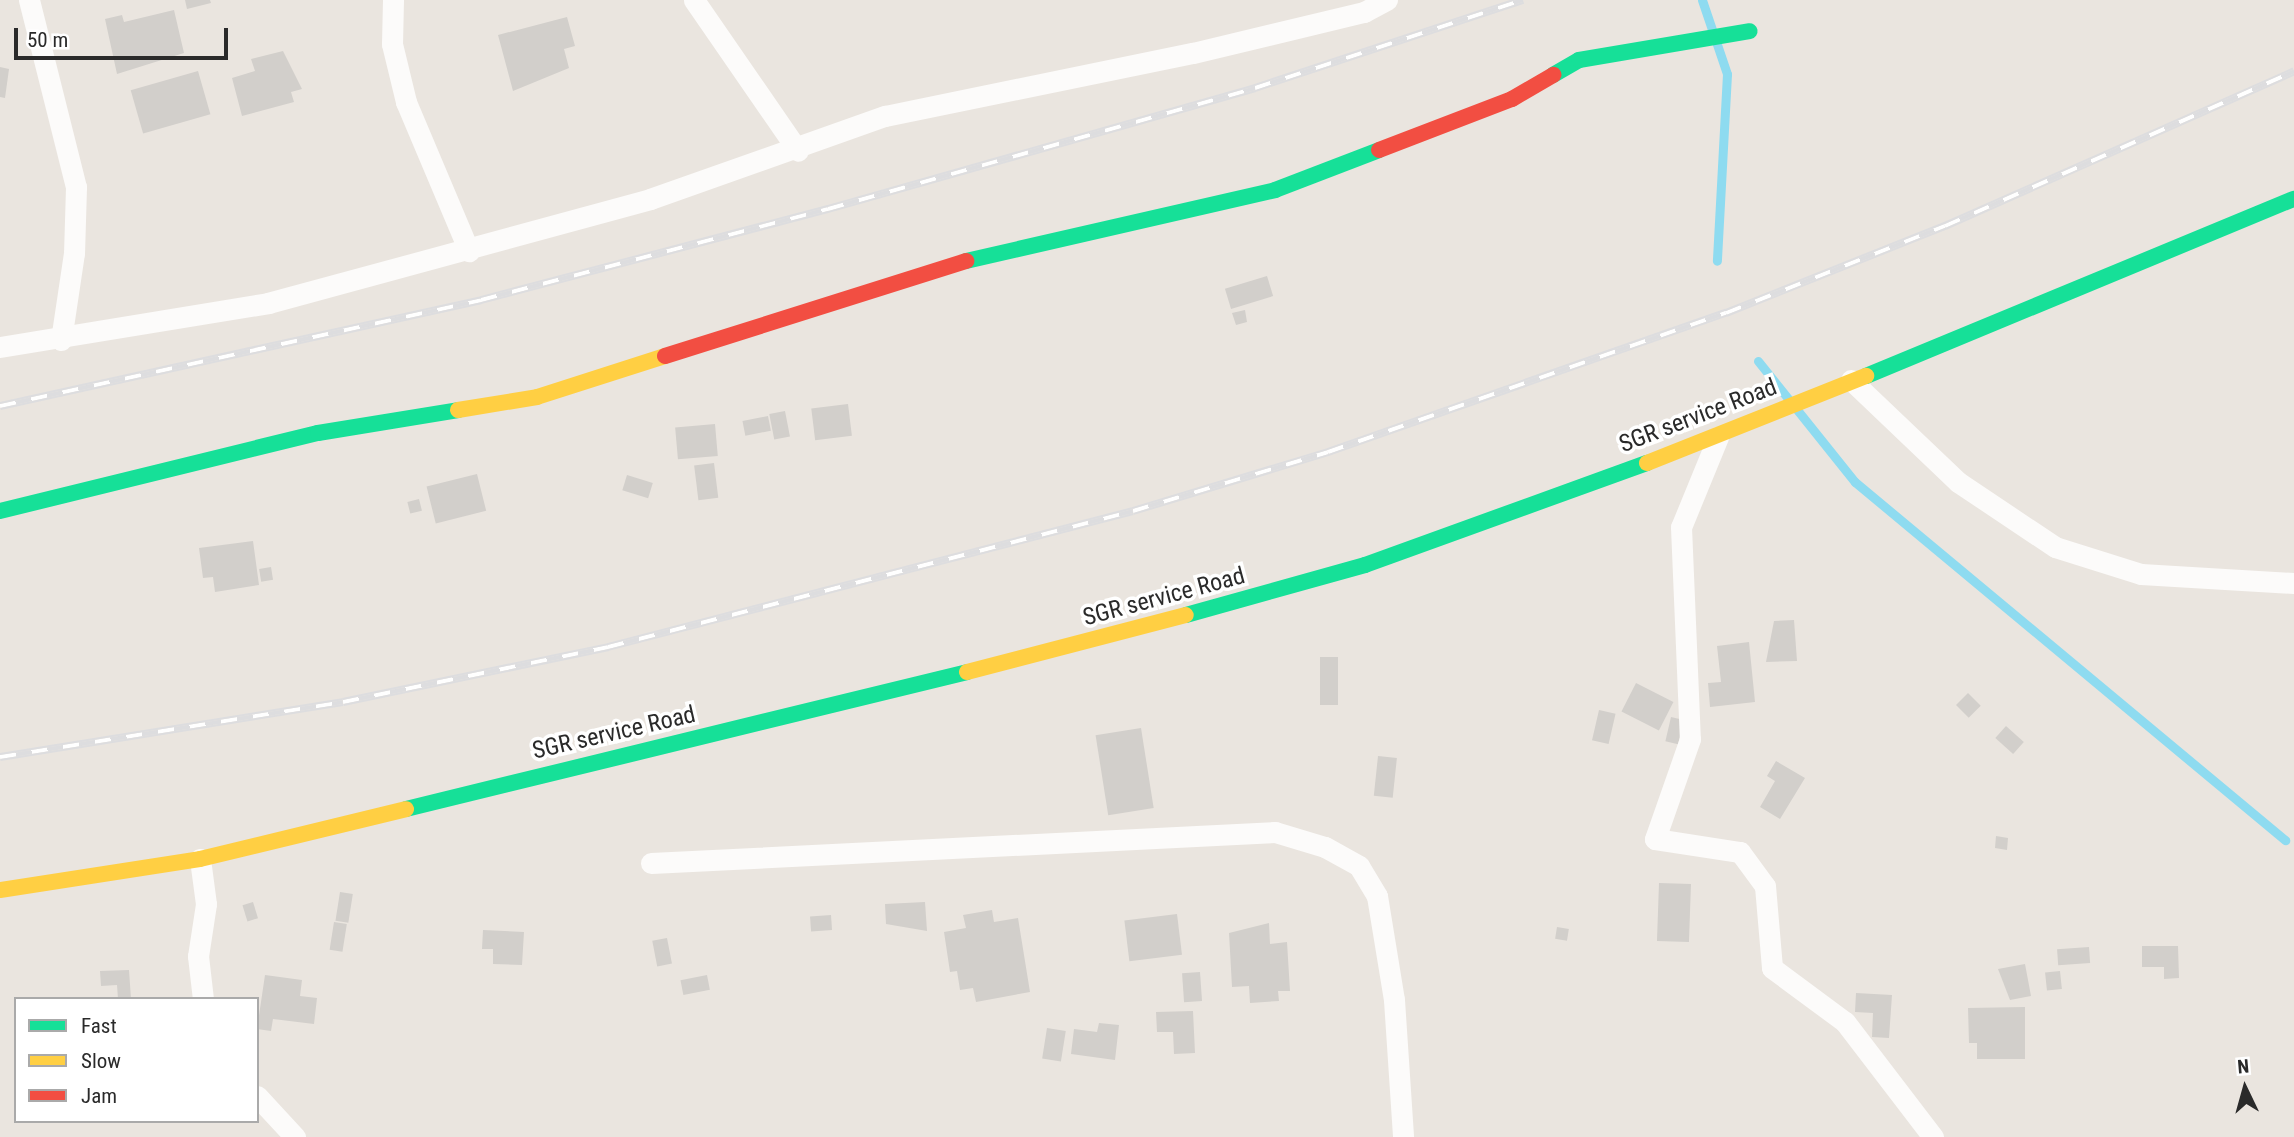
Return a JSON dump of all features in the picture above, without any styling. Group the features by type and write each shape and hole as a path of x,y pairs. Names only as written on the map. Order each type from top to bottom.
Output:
{"street":[{"path":"29,0 76,187 74,253 61,340"},
{"path":"393,0 392,44 406,102 469,251"},
{"path":"694,0 798,151"},
{"path":"0,348 61,340 268,303 469,251 798,151 886,116 1193,53 1364,12 1387,0"},
{"path":"0,511 318,433 537,397 965,261 1275,190 1512,99 1579,60 1750,31"},
{"name":"SGR service Road","path":"0,890 200,859 1114,636 1365,565 1718,437 1758,418 2294,199"},
{"path":"1851,380 1958,482 2055,547 2141,574 2294,583"},
{"path":"1718,437 1681,527 1690,738 1655,839 1740,852 1765,886 1772,968 1845,1022 1933,1137"},
{"path":"651,863 1275,832 1325,847 1359,866 1377,896 1394,1000 1403,1137"},
{"path":"200,859 206,904 198,956 202,997"},
{"path":"259,1098 295,1137"}],"building":[{"path":"185,0 210,0 211,3 187,9"},
{"path":"174,10 184,53 117,74 105,19 122,15 124,22"},
{"path":"567,17 575,46 564,49 569,68 513,91 498,35"},
{"path":"283,51 302,89 291,92 294,102 242,116 232,78 255,71 251,59"},
{"path":"0,67 9,69 5,98 0,97"},
{"path":"198,71 210,114 143,134 131,90"},
{"path":"1267,276 1273,296 1231,309 1225,289"},
{"path":"1245,310 1247,322 1236,325 1232,313"},
{"path":"848,404 852,436 815,440 811,409"},
{"path":"785,411 790,437 774,440 769,414"},
{"path":"768,416 771,431 745,436 742,421"},
{"path":"715,424 718,456 678,459 675,427"},
{"path":"714,463 718,498 698,500 694,465"},
{"path":"477,474 486,511 436,523 427,487"},
{"path":"627,475 653,483 648,498 622,490"},
{"path":"419,499 422,511 410,514 407,502"},
{"path":"253,541 259,585 215,592 213,577 203,578 199,548"},
{"path":"271,567 273,580 261,582 259,569"},
{"path":"1794,620 1797,661 1766,662 1774,621"},
{"path":"1749,642 1755,702 1710,707 1708,683 1721,682 1717,646"},
{"path":"1320,657 1338,657 1338,705 1320,705"},
{"path":"1636,683 1673,702 1659,731 1621,712"},
{"path":"1968,693 1981,706 1969,718 1956,705"},
{"path":"1599,710 1616,714 1609,744 1592,740"},
{"path":"1671,717 1684,720 1678,744 1665,741"},
{"path":"2006,726 2024,742 2013,754 1995,738"},
{"path":"1141,728 1154,808 1108,815 1096,735"},
{"path":"1378,756 1397,758 1393,798 1374,796"},
{"path":"1776,761 1805,778 1780,819 1760,807 1775,781 1767,776"},
{"path":"1996,836 2008,838 2007,850 1995,848"},
{"path":"1659,883 1691,884 1689,942 1657,941"},
{"path":"340,892 353,894 348,923 335,921"},
{"path":"253,902 258,918 247,921 242,905"},
{"path":"925,902 927,931 886,924 885,904"},
{"path":"992,910 994,922 1018,918 1030,992 976,1002 973,988 960,990 957,971 950,972 944,932 966,928 963,915"},
{"path":"1177,914 1182,955 1129,961 1124,920"},
{"path":"831,915 832,930 811,931 810,916"},
{"path":"334,922 347,924 342,952 330,950"},
{"path":"1269,923 1270,944 1287,942 1290,991 1278,991 1279,1001 1250,1003 1249,986 1232,987 1229,933"},
{"path":"1557,927 1569,929 1567,941 1555,939"},
{"path":"483,930 524,932 522,965 493,964 493,949 482,949"},
{"path":"667,938 672,964 657,966 652,941"},
{"path":"2142,946 2178,946 2179,978 2164,979 2164,967 2142,967"},
{"path":"2089,947 2090,963 2058,965 2057,949"},
{"path":"2025,964 2031,996 2010,1000 1998,969"},
{"path":"129,970 131,997 118,997 117,985 101,986 100,971"},
{"path":"2060,971 2062,989 2047,990 2045,973"},
{"path":"1200,972 1202,1001 1184,1002 1182,973"},
{"path":"265,975 302,980 300,996 317,998 314,1024 273,1019 271,1031 259,1029"},
{"path":"707,975 710,990 683,995 680,980"},
{"path":"1856,993 1892,995 1889,1038 1872,1037 1873,1013 1855,1012"},
{"path":"2025,1007 2025,1059 1977,1059 1977,1043 1969,1043 1968,1008"},
{"path":"1193,1011 1195,1053 1174,1054 1173,1032 1157,1032 1156,1012"},
{"path":"1099,1023 1119,1025 1115,1060 1071,1054 1074,1029 1097,1032"},
{"path":"1047,1028 1066,1031 1061,1062 1042,1059"}],"waterway":[{"path":"1702,0 1727,74 1717,261"},
{"path":"1758,361 1855,482 2285,840"}],"railway":[{"path":"0,406 481,300 828,209 1255,88 1523,0"},
{"path":"0,757 343,702 608,647 1133,511 1328,452 1726,313 1945,226 2294,71"}],"traffic: fast":[{"path":"1553,75 1579,60 1750,31"},
{"path":"966,261 1275,190 1379,150"},
{"path":"1866,376 2294,199"},
{"path":"0,511 318,433 458,410"},
{"path":"1186,615 1365,565 1647,463"},
{"path":"406,809 967,672"}],"traffic: slow":[{"path":"458,410 537,397 665,356"},
{"path":"1647,463 1866,376"},
{"path":"967,672 1186,615"},
{"path":"0,890 200,859 406,809"}],"traffic: jam":[{"path":"1379,150 1512,99 1553,75"},
{"path":"665,356 966,261"}]}
